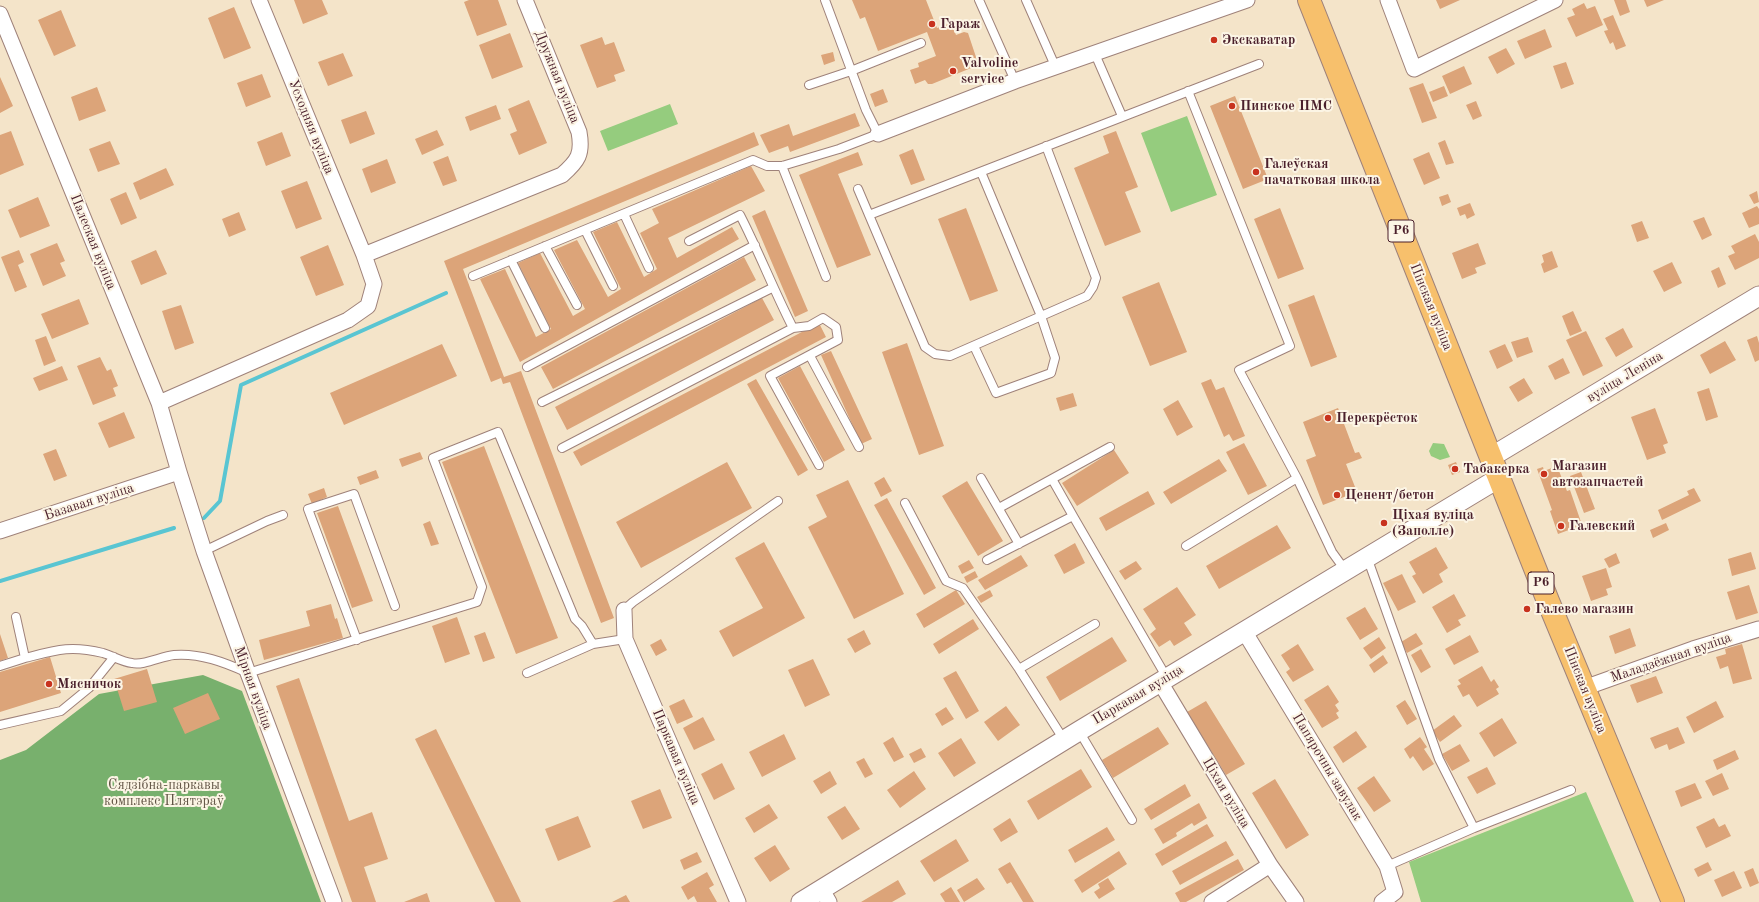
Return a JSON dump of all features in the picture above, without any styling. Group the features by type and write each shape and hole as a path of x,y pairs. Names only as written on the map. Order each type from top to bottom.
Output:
{"main road":[{"name":"Пінская вуліца","path":"1309,0 1491,457"},
{"name":"Р6","path":"1491,457 1499,478"},
{"name":"Пінская вуліца","path":"1499,478 1673,902"}],"street":[{"name":"Усходняя вуліца","path":"160,403 348,320 368,306 374,284 364,255 259,0"},
{"name":"Дружная вуліца","path":"364,255 562,175 572,166 579,156 581,144 579,132 525,0"},
{"path":"878,134 1015,81 1095,54 1222,4 1247,0"},
{"path":"1388,0 1414,70 1555,0"},
{"name":"Палеская вуліца","path":"0,14 160,403 178,472"},
{"name":"вуліца Леніна","path":"1491,457 1759,296"},
{"name":"Базавая вуліца","path":"0,531 178,472"},
{"name":"Мірная вуліца","path":"178,472 204,551 248,673 334,902"},
{"name":"Паркавая вуліца","path":"801,902 825,896 1071,736 1499,478"},
{"name":"Паркавая вуліца","path":"624,610 626,640 738,902"},
{"name":"Маладзёжная вуліца","path":"1584,688 1693,649 1759,629"},
{"name":"Папярочны завулак","path":"1244,632 1387,866 1395,892 1382,902"},
{"name":"Ціхая вуліца","path":"1164,680 1270,865 1296,902"},
{"path":"1212,902 1270,865"}],"lane":[{"path":"473,276 753,160 767,166 782,166 840,149 878,134 866,110 825,0"},
{"path":"979,0 1015,81"},
{"path":"1026,0 1056,68"},
{"path":"809,85 851,71 921,43"},
{"path":"1095,54 1122,116"},
{"path":"869,215 1259,64"},
{"path":"1188,91 1290,346 1239,370 1297,478 1332,552 1345,570"},
{"path":"858,189 925,347 935,354 950,356 1087,296 1093,287 1096,278 1046,146"},
{"path":"782,166 826,277"},
{"path":"974,346 996,393 1051,373 1055,358 1041,316 981,172"},
{"path":"624,214 649,268"},
{"path":"689,241 740,215 755,245 772,288 793,328"},
{"path":"585,230 613,286"},
{"path":"527,367 755,245"},
{"path":"546,246 577,305"},
{"path":"511,260 545,328"},
{"path":"542,402 772,288"},
{"path":"562,448 793,328 809,326 823,318 836,327 838,340 770,376 819,465"},
{"path":"810,356 859,447"},
{"path":"0,666 65,648 90,651 114,657 133,664 174,655 196,656 222,661 248,673 477,602 482,587 433,458 498,432 575,619 582,626 593,644"},
{"path":"999,508 1110,446"},
{"path":"982,478 1019,544"},
{"path":"1186,546 1297,478"},
{"path":"1052,479 1164,680"},
{"path":"357,640 308,509 354,494 395,606"},
{"path":"624,610 633,602 778,501"},
{"path":"905,503 946,581 963,588 1019,669 1071,736 1132,820"},
{"path":"204,551 283,515"},
{"path":"987,560 1073,516"},
{"path":"1366,557 1439,759 1474,828"},
{"path":"16,617 25,658"},
{"path":"1019,669 1095,624"},
{"path":"527,673 593,644 626,640"},
{"path":"0,725 61,711 89,688 114,657"},
{"path":"1387,866 1474,828 1571,790"}],"green space":[{"path":"670,104 678,124 608,151 600,131"},
{"path":"1187,116 1217,195 1171,212 1141,133"},
{"path":"1433,443 1444,444 1450,457 1440,460 1431,456 1429,451"},
{"name":"Сядзібна-паркавы комплекс Плятэраў","path":"203,675 242,691 321,902 0,902 0,760 26,750 99,694"},
{"path":"1586,792 1634,902 1421,902 1409,862"}],"building":[{"path":"294,0 322,0 328,14 303,24"},
{"path":"469,0 498,0 507,25 477,36 464,2"},
{"path":"852,0 926,0 937,28 951,23 956,35 964,32 968,33 978,63 976,66 932,84 928,84 925,80 915,84 910,70 919,67 918,63 936,56 927,32 878,51 865,17 860,19"},
{"path":"1436,0 1460,0 1440,9"},
{"path":"1614,0 1626,0 1630,12 1620,16"},
{"path":"1644,0 1664,0 1647,7"},
{"path":"1584,3 1587,9 1595,6 1603,25 1576,37 1567,18 1575,15 1572,9"},
{"path":"234,7 251,48 224,59 208,18"},
{"path":"61,10 76,46 54,56 38,20"},
{"path":"1613,15 1626,46 1616,50 1613,42 1610,44 1604,31 1608,30 1603,19"},
{"path":"1545,29 1552,47 1525,59 1517,41"},
{"path":"510,33 523,67 492,79 479,45"},
{"path":"602,37 605,45 614,42 625,71 614,75 616,81 597,88 580,45"},
{"path":"1506,48 1515,64 1497,74 1488,57"},
{"path":"833,52 835,61 824,65 821,55"},
{"path":"343,53 353,76 328,86 318,62"},
{"path":"1566,62 1574,84 1561,89 1553,66"},
{"path":"1464,66 1472,84 1450,94 1442,76"},
{"path":"262,74 271,97 246,107 237,83"},
{"path":"0,77 13,106 0,113"},
{"path":"1423,83 1437,118 1422,123 1409,88"},
{"path":"1444,86 1448,96 1433,102 1429,92"},
{"path":"97,87 106,111 79,121 71,97"},
{"path":"883,89 888,102 875,107 870,94"},
{"path":"1235,96 1268,179 1243,189 1210,106"},
{"path":"529,100 547,143 519,155 510,134 517,131 508,109"},
{"path":"1476,101 1482,116 1473,120 1466,105"},
{"path":"496,105 501,119 470,131 465,117"},
{"path":"366,111 375,134 350,144 341,120"},
{"path":"855,113 860,126 790,152 788,146 769,153 760,135 789,124 793,136"},
{"path":"437,130 444,145 422,155 415,139"},
{"path":"11,131 24,165 0,175 0,135"},
{"path":"1116,131 1138,187 1125,192 1141,232 1105,246 1074,168 1109,153 1103,136"},
{"path":"282,132 291,156 266,166 257,142"},
{"path":"754,132 759,145 463,269 504,377 521,371 614,618 601,623 510,382 503,384 501,378 491,382 444,261"},
{"path":"1445,140 1454,163 1446,165 1438,143"},
{"path":"110,141 120,164 98,172 89,149"},
{"path":"913,149 925,180 911,185 899,155"},
{"path":"858,152 863,165 838,174 871,255 837,268 799,175"},
{"path":"1429,152 1440,178 1424,185 1413,159"},
{"path":"448,156 457,181 443,186 433,162"},
{"path":"387,159 396,183 371,193 362,169"},
{"path":"751,166 765,191 668,238 677,258 732,227 739,239 520,362 480,279 505,269 536,337 551,329 518,263 540,253 573,316 585,309 554,250 577,240 608,297 621,289 593,232 617,222 644,277 657,269 640,233 659,223 652,209"},
{"path":"166,168 174,185 140,200 133,183"},
{"path":"307,181 322,219 296,229 281,191"},
{"path":"1757,191 1759,202 1754,204 1749,195"},
{"path":"126,192 137,218 121,225 110,199"},
{"path":"1448,194 1451,202 1442,206 1439,197"},
{"path":"38,197 50,226 20,238 8,210"},
{"path":"1470,203 1475,215 1467,219 1465,214 1460,216 1457,208"},
{"path":"1757,206 1759,209 1759,224 1749,228 1742,213"},
{"path":"966,208 998,291 970,301 938,219"},
{"path":"1280,208 1304,269 1278,279 1254,219"},
{"path":"765,210 808,311 795,317 752,216"},
{"path":"239,212 246,230 229,237 222,219"},
{"path":"1704,217 1712,235 1702,240 1693,221"},
{"path":"1642,221 1649,238 1637,242 1631,225"},
{"path":"1755,234 1759,242 1759,258 1735,270 1728,256 1735,253 1731,246"},
{"path":"57,243 65,261 60,263 66,276 43,286 30,254"},
{"path":"1478,243 1486,264 1475,268 1477,273 1462,279 1452,253"},
{"path":"328,245 344,285 316,296 300,257"},
{"path":"19,250 24,262 18,265 27,287 15,292 1,257"},
{"path":"156,250 167,274 141,285 131,261"},
{"path":"1552,251 1558,267 1544,273 1541,264 1544,262 1542,255"},
{"path":"744,257 756,280 553,389 541,367"},
{"path":"1672,262 1682,283 1664,292 1653,271"},
{"path":"1719,267 1726,284 1718,288 1711,271"},
{"path":"1159,282 1187,352 1150,366 1122,297"},
{"path":"1314,295 1337,357 1311,367 1288,305"},
{"path":"762,298 774,320 567,430 555,407"},
{"path":"79,299 89,324 52,339 41,314"},
{"path":"181,305 194,343 175,350 162,311"},
{"path":"1573,311 1582,331 1570,336 1562,316"},
{"path":"819,323 826,337 581,466 573,452"},
{"path":"1623,328 1633,347 1616,357 1605,338"},
{"path":"1586,331 1603,366 1583,376 1566,340"},
{"path":"46,336 56,361 44,366 35,340"},
{"path":"1757,336 1759,343 1759,360 1755,362 1747,340"},
{"path":"1528,337 1533,352 1517,358 1511,342"},
{"path":"1725,341 1736,360 1710,374 1700,355"},
{"path":"907,343 944,446 919,455 882,352"},
{"path":"442,344 457,376 344,425 330,393"},
{"path":"1505,344 1513,361 1497,369 1489,351"},
{"path":"831,351 872,439 861,444 821,355"},
{"path":"100,357 107,371 111,369 118,386 113,388 116,396 93,405 77,366"},
{"path":"1563,358 1570,373 1555,380 1548,366"},
{"path":"62,366 68,380 39,391 33,378"},
{"path":"800,366 845,450 824,462 778,378"},
{"path":"1524,378 1533,393 1518,402 1509,387"},
{"path":"756,379 808,470 798,476 747,384"},
{"path":"1211,379 1216,390 1224,387 1245,436 1233,441 1229,434 1224,437 1201,383"},
{"path":"1709,388 1718,417 1706,421 1697,392"},
{"path":"1073,393 1077,406 1060,411 1056,398"},
{"path":"1178,400 1193,427 1177,436 1163,409"},
{"path":"1338,408 1355,453 1359,452 1362,458 1346,464 1357,492 1323,505 1306,460 1316,456 1303,422"},
{"path":"1655,408 1668,443 1663,445 1666,453 1647,460 1631,417"},
{"path":"124,412 135,438 109,448 98,423"},
{"path":"1244,443 1267,486 1248,495 1226,452"},
{"path":"484,446 558,638 516,654 442,462"},
{"path":"56,449 67,476 54,481 43,454"},
{"path":"1114,450 1129,473 1077,506 1062,483"},
{"path":"420,452 423,459 402,467 399,459"},
{"path":"1219,459 1227,471 1171,504 1163,492"},
{"path":"727,462 752,508 641,568 616,522"},
{"path":"1456,462 1460,472 1452,475 1448,465"},
{"path":"1557,466 1567,491 1570,490 1582,525 1558,534 1550,511 1552,510 1537,469 1543,467 1544,471"},
{"path":"376,470 379,478 360,485 357,477"},
{"path":"1581,472 1595,509 1584,513 1570,476"},
{"path":"884,477 892,491 881,497 874,483"},
{"path":"848,480 904,594 854,619 808,527 827,517 816,495"},
{"path":"967,481 1003,541 978,556 942,496"},
{"path":"324,488 327,497 312,504 308,494"},
{"path":"1694,488 1701,501 1662,520 1658,510 1689,495 1687,491"},
{"path":"1148,491 1155,504 1106,531 1099,518"},
{"path":"887,498 936,588 924,595 874,505"},
{"path":"338,506 373,601 352,608 317,513"},
{"path":"430,521 439,544 431,546 423,524"},
{"path":"1666,523 1669,530 1653,538 1650,530"},
{"path":"1277,525 1291,548 1219,589 1206,566"},
{"path":"764,542 805,618 733,657 719,631 763,608 735,558"},
{"path":"1075,543 1085,563 1064,574 1054,555"},
{"path":"1436,547 1448,568 1439,574 1443,582 1423,594 1412,576 1416,574 1409,562"},
{"path":"1751,552 1756,569 1732,576 1728,559"},
{"path":"1616,553 1620,563 1609,568 1604,559"},
{"path":"1021,555 1028,566 985,590 978,580"},
{"path":"969,560 974,568 962,574 958,566"},
{"path":"1136,561 1142,569 1125,580 1119,571"},
{"path":"1606,568 1612,587 1606,589 1608,595 1591,601 1582,576"},
{"path":"975,571 978,577 967,583 964,577"},
{"path":"1402,574 1416,602 1398,611 1383,583"},
{"path":"1749,585 1758,613 1736,620 1727,592"},
{"path":"1177,587 1196,615 1184,623 1192,635 1174,646 1170,640 1159,647 1150,634 1156,629 1143,609"},
{"path":"956,590 965,604 924,628 916,614"},
{"path":"990,590 993,596 981,603 977,597"},
{"path":"1454,594 1466,616 1458,620 1461,625 1447,633 1432,607"},
{"path":"331,604 335,619 337,618 343,638 264,660 259,640 310,626 306,611"},
{"path":"1365,607 1378,629 1360,640 1346,618"},
{"path":"457,617 470,654 445,663 432,626"},
{"path":"973,619 979,629 939,654 933,644"},
{"path":"1630,628 1636,646 1615,654 1609,636"},
{"path":"864,630 871,644 855,653 847,639"},
{"path":"485,632 495,658 483,662 474,636"},
{"path":"1416,633 1423,644 1407,653 1401,642"},
{"path":"0,634 8,658 0,661"},
{"path":"1470,635 1479,652 1454,665 1445,649"},
{"path":"1112,637 1127,661 1060,701 1046,677"},
{"path":"1379,637 1386,648 1371,659 1363,648"},
{"path":"661,639 667,650 656,656 650,645"},
{"path":"1298,644 1314,670 1293,682 1286,672 1290,669 1281,655"},
{"path":"1742,644 1752,679 1733,684 1728,666 1720,669 1716,657 1726,654 1725,649"},
{"path":"1421,649 1431,667 1421,673 1411,655"},
{"path":"1383,655 1388,663 1374,673 1369,665"},
{"path":"50,657 61,693 0,712 0,672"},
{"path":"813,659 830,695 805,707 788,670"},
{"path":"1482,666 1491,682 1494,679 1499,687 1496,689 1499,694 1477,707 1469,694 1463,697 1457,686 1461,684 1458,680"},
{"path":"147,669 157,702 124,711 114,679"},
{"path":"956,671 979,711 966,719 943,678"},
{"path":"1656,676 1663,693 1637,703 1630,685"},
{"path":"299,678 349,821 372,812 388,859 364,867 376,902 352,902 276,686"},
{"path":"1328,685 1339,702 1335,705 1339,711 1336,713 1339,718 1322,728 1304,700"},
{"path":"208,693 220,719 185,734 173,708"},
{"path":"684,699 693,717 677,724 669,706"},
{"path":"1405,700 1417,719 1407,725 1396,706"},
{"path":"1206,701 1245,764 1226,775 1187,712"},
{"path":"1716,701 1724,717 1694,733 1686,717"},
{"path":"1006,706 1020,725 998,741 984,722"},
{"path":"946,707 954,719 942,726 935,714"},
{"path":"1454,715 1462,726 1440,742 1432,731"},
{"path":"703,717 715,740 694,750 683,728"},
{"path":"1502,718 1517,743 1494,757 1479,733"},
{"path":"1158,727 1169,744 1113,778 1102,760"},
{"path":"1678,727 1685,743 1669,750 1667,744 1655,749 1650,738"},
{"path":"436,729 521,902 495,902 415,739"},
{"path":"1356,731 1367,747 1343,763 1333,747"},
{"path":"784,734 796,759 762,777 749,752"},
{"path":"893,737 904,757 894,762 883,743"},
{"path":"1420,737 1427,747 1424,749 1434,764 1423,771 1413,756 1410,759 1404,749"},
{"path":"961,738 976,763 954,777 938,753"},
{"path":"1460,744 1470,761 1452,771 1442,754"},
{"path":"921,748 926,757 914,763 909,754"},
{"path":"1735,750 1739,759 1717,770 1713,760"},
{"path":"864,758 873,774 865,778 856,762"},
{"path":"722,763 735,789 714,800 701,774"},
{"path":"1487,767 1496,784 1477,794 1467,777"},
{"path":"1081,769 1092,787 1038,820 1027,801"},
{"path":"830,771 837,784 821,794 813,781"},
{"path":"914,771 926,789 900,808 887,790"},
{"path":"1722,773 1729,789 1713,796 1705,781"},
{"path":"1374,776 1391,801 1374,812 1357,788"},
{"path":"1275,779 1309,835 1286,849 1252,793"},
{"path":"1695,783 1702,798 1681,807 1675,791"},
{"path":"1185,784 1191,796 1151,820 1144,809"},
{"path":"660,789 672,818 643,829 631,801"},
{"path":"1199,803 1207,818 1194,826 1192,823 1176,833 1177,836 1163,844 1154,829"},
{"path":"769,804 778,818 754,833 745,818"},
{"path":"845,806 860,829 842,840 827,817"},
{"path":"578,816 591,847 558,861 545,829"},
{"path":"1010,818 1018,832 1001,842 993,829"},
{"path":"1714,818 1719,827 1725,824 1731,836 1706,848 1696,827"},
{"path":"1207,824 1214,836 1162,866 1155,854"},
{"path":"1107,827 1115,840 1075,863 1068,850"},
{"path":"956,839 969,861 934,882 920,861"},
{"path":"1226,841 1234,855 1180,885 1172,871"},
{"path":"775,845 790,869 770,882 754,858"},
{"path":"1119,851 1127,864 1082,893 1074,880"},
{"path":"697,852 702,862 684,870 680,860"},
{"path":"1238,859 1244,870 1186,902 1180,902 1175,893"},
{"path":"1010,862 1034,902 1023,902 1011,882 1007,884 998,869"},
{"path":"1708,862 1712,870 1698,877 1694,869"},
{"path":"1753,868 1759,883 1750,887 1744,872"},
{"path":"1734,871 1742,888 1722,897 1714,880"},
{"path":"707,872 714,885 709,888 717,902 697,902 694,896 688,900 681,887"},
{"path":"977,878 985,889 964,902 957,890"},
{"path":"1108,878 1115,889 1099,899 1094,892 1100,888 1098,884"},
{"path":"898,880 906,894 892,902 861,902"},
{"path":"951,887 960,902 945,902 940,894"},
{"path":"427,893 430,902 404,902"},
{"path":"626,895 630,902 612,902"}],"waterway":[{"path":"204,518 220,501 241,385 446,293"},
{"path":"0,581 174,528"}],"place":[{"name":"Гараж","path":"932,24"},
{"name":"Экскаватар","path":"1214,40"},
{"name":"Valvoline service","path":"953,71"},
{"name":"Пинское ПМС","path":"1232,106"},
{"name":"Галеўская пачатковая школа","path":"1256,172"},
{"name":"Перекрёсток","path":"1328,418"},
{"name":"Табакерка","path":"1455,469"},
{"name":"Магазин автозапчастей","path":"1544,474"},
{"name":"Ценент/бетон","path":"1337,495"},
{"name":"Ціхая вуліца (Заполле)","path":"1384,523"},
{"name":"Галевский","path":"1561,526"},
{"name":"Галево магазин","path":"1527,609"},
{"name":"Мясничок","path":"49,684"}]}
